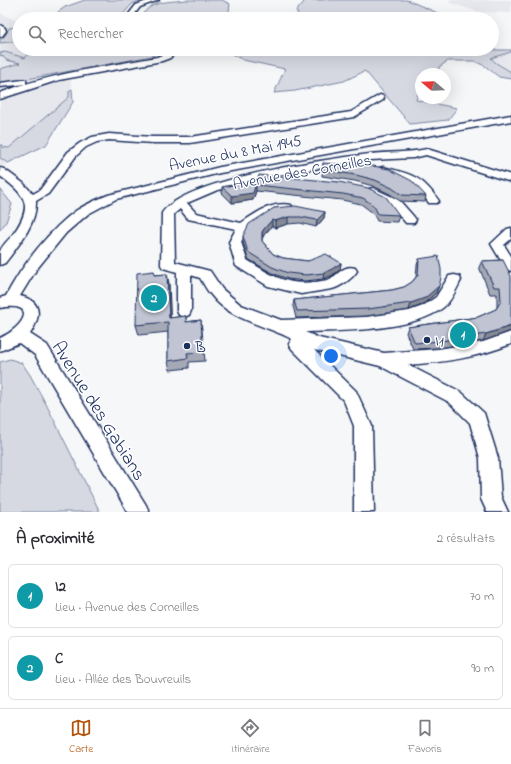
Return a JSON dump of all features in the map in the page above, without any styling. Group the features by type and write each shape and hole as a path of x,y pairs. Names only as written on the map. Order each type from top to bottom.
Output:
{"street":[{"path":"133,12 138,6 156,0"},
{"path":"0,27 3,29 0,35"},
{"path":"0,96 31,84 56,78 160,59 167,56"},
{"path":"0,85 26,82 31,84"},
{"path":"30,200 44,192 72,154 83,145 95,139 109,137 190,140 354,114 380,98"},
{"name":"Avenue du 8 Mai 1945","path":"6,302 63,229 79,215 97,203 112,197 220,170 511,118"},
{"path":"416,135 427,152"},
{"name":"Avenue des Corneilles","path":"316,344 280,326 236,309 217,293 205,274 168,264 168,213 180,202 211,189 258,175 370,157 413,155 427,152 511,179"},
{"path":"336,162 379,168 403,175 421,185 433,201"},
{"path":"0,171 18,184 28,195 31,206 29,216 0,260"},
{"path":"258,175 297,180"},
{"path":"364,189 395,203 410,220"},
{"path":"180,202 192,216 243,227"},
{"path":"295,207 269,210 243,227 235,242 241,263 273,282 301,289 332,284 350,271"},
{"path":"511,232 497,244 511,266"},
{"path":"184,269 184,311"},
{"path":"280,326 380,323 424,312 441,301 454,280"},
{"path":"0,346 20,336 31,322 32,315 26,304 19,302 6,302"},
{"name":"Avenue des Gabians","path":"20,336 41,350 139,512"},
{"path":"382,360 438,356 484,348 511,338"},
{"path":"364,512 363,426 350,396 297,344 316,344 382,360 455,397 478,419 489,458 491,499 498,512"}],"shaded area":[{"path":"85,0 143,0 132,4 125,12 58,12 65,7"},
{"path":"186,0 222,0 230,4 229,12 145,12 148,8 154,5"},
{"path":"302,0 407,0 435,12 297,12 304,2"},
{"path":"446,0 511,0 511,13 480,12 453,4"},
{"path":"0,13 12,19 12,56 26,56 25,58 40,75 71,81 73,102 46,145 0,167"},
{"path":"12,27 12,42 0,43 0,40 5,36 9,28"},
{"path":"499,50 511,50 511,52 499,56"},
{"path":"5,52 12,54 12,56 25,58 26,56 152,56 0,84 0,69 20,63 6,60 2,55 0,56 0,53"},
{"path":"511,52 511,72 496,63 491,57"},
{"path":"236,56 498,56 491,58 496,63 511,72 511,79 499,77 485,66 474,61 448,61 439,68 415,68 415,104 436,104 457,108 448,120 410,124 365,71 344,81 295,91 274,93 285,69 243,60"},
{"path":"72,89 73,102 46,145 8,163 0,158 0,145 3,145 2,147 9,148 69,97 69,91"},
{"path":"0,189 12,204 6,222 0,230"},
{"path":"10,359 22,363 30,375 100,512 0,512 0,362"}],"building":[{"path":"323,163 373,166 389,169 412,181 426,196 402,195 392,188 375,180 356,175 323,170"},
{"path":"259,175 339,182 368,188 386,197 399,215 378,214 374,206 363,198 343,194 256,185"},
{"path":"256,183 253,193 232,196 222,187 238,184"},
{"path":"295,206 325,212 317,220 301,217 288,217 275,221 272,220 262,232 262,241 273,254 283,258 308,261 326,254 341,263 324,273 306,275 288,273 272,267 248,252 243,236 249,224 274,208"},
{"path":"438,256 441,269 439,286 425,298 411,303 368,309 297,311 294,300 392,290 404,287 412,282 418,275 419,259"},
{"path":"503,260 511,276 511,326 486,334 441,341 415,343 408,327 478,317 496,309 501,301 500,287 494,287 482,261"},
{"path":"154,271 154,275 167,274 169,318 186,316 186,322 201,320 203,352 187,353 188,358 168,361 168,322 136,325 137,273"}],"place":[{"name":"C","path":"154,298"},
{"name":"I2","path":"463,335"},
{"name":"I1","path":"427,340"},
{"name":"B","path":"187,346"}]}
